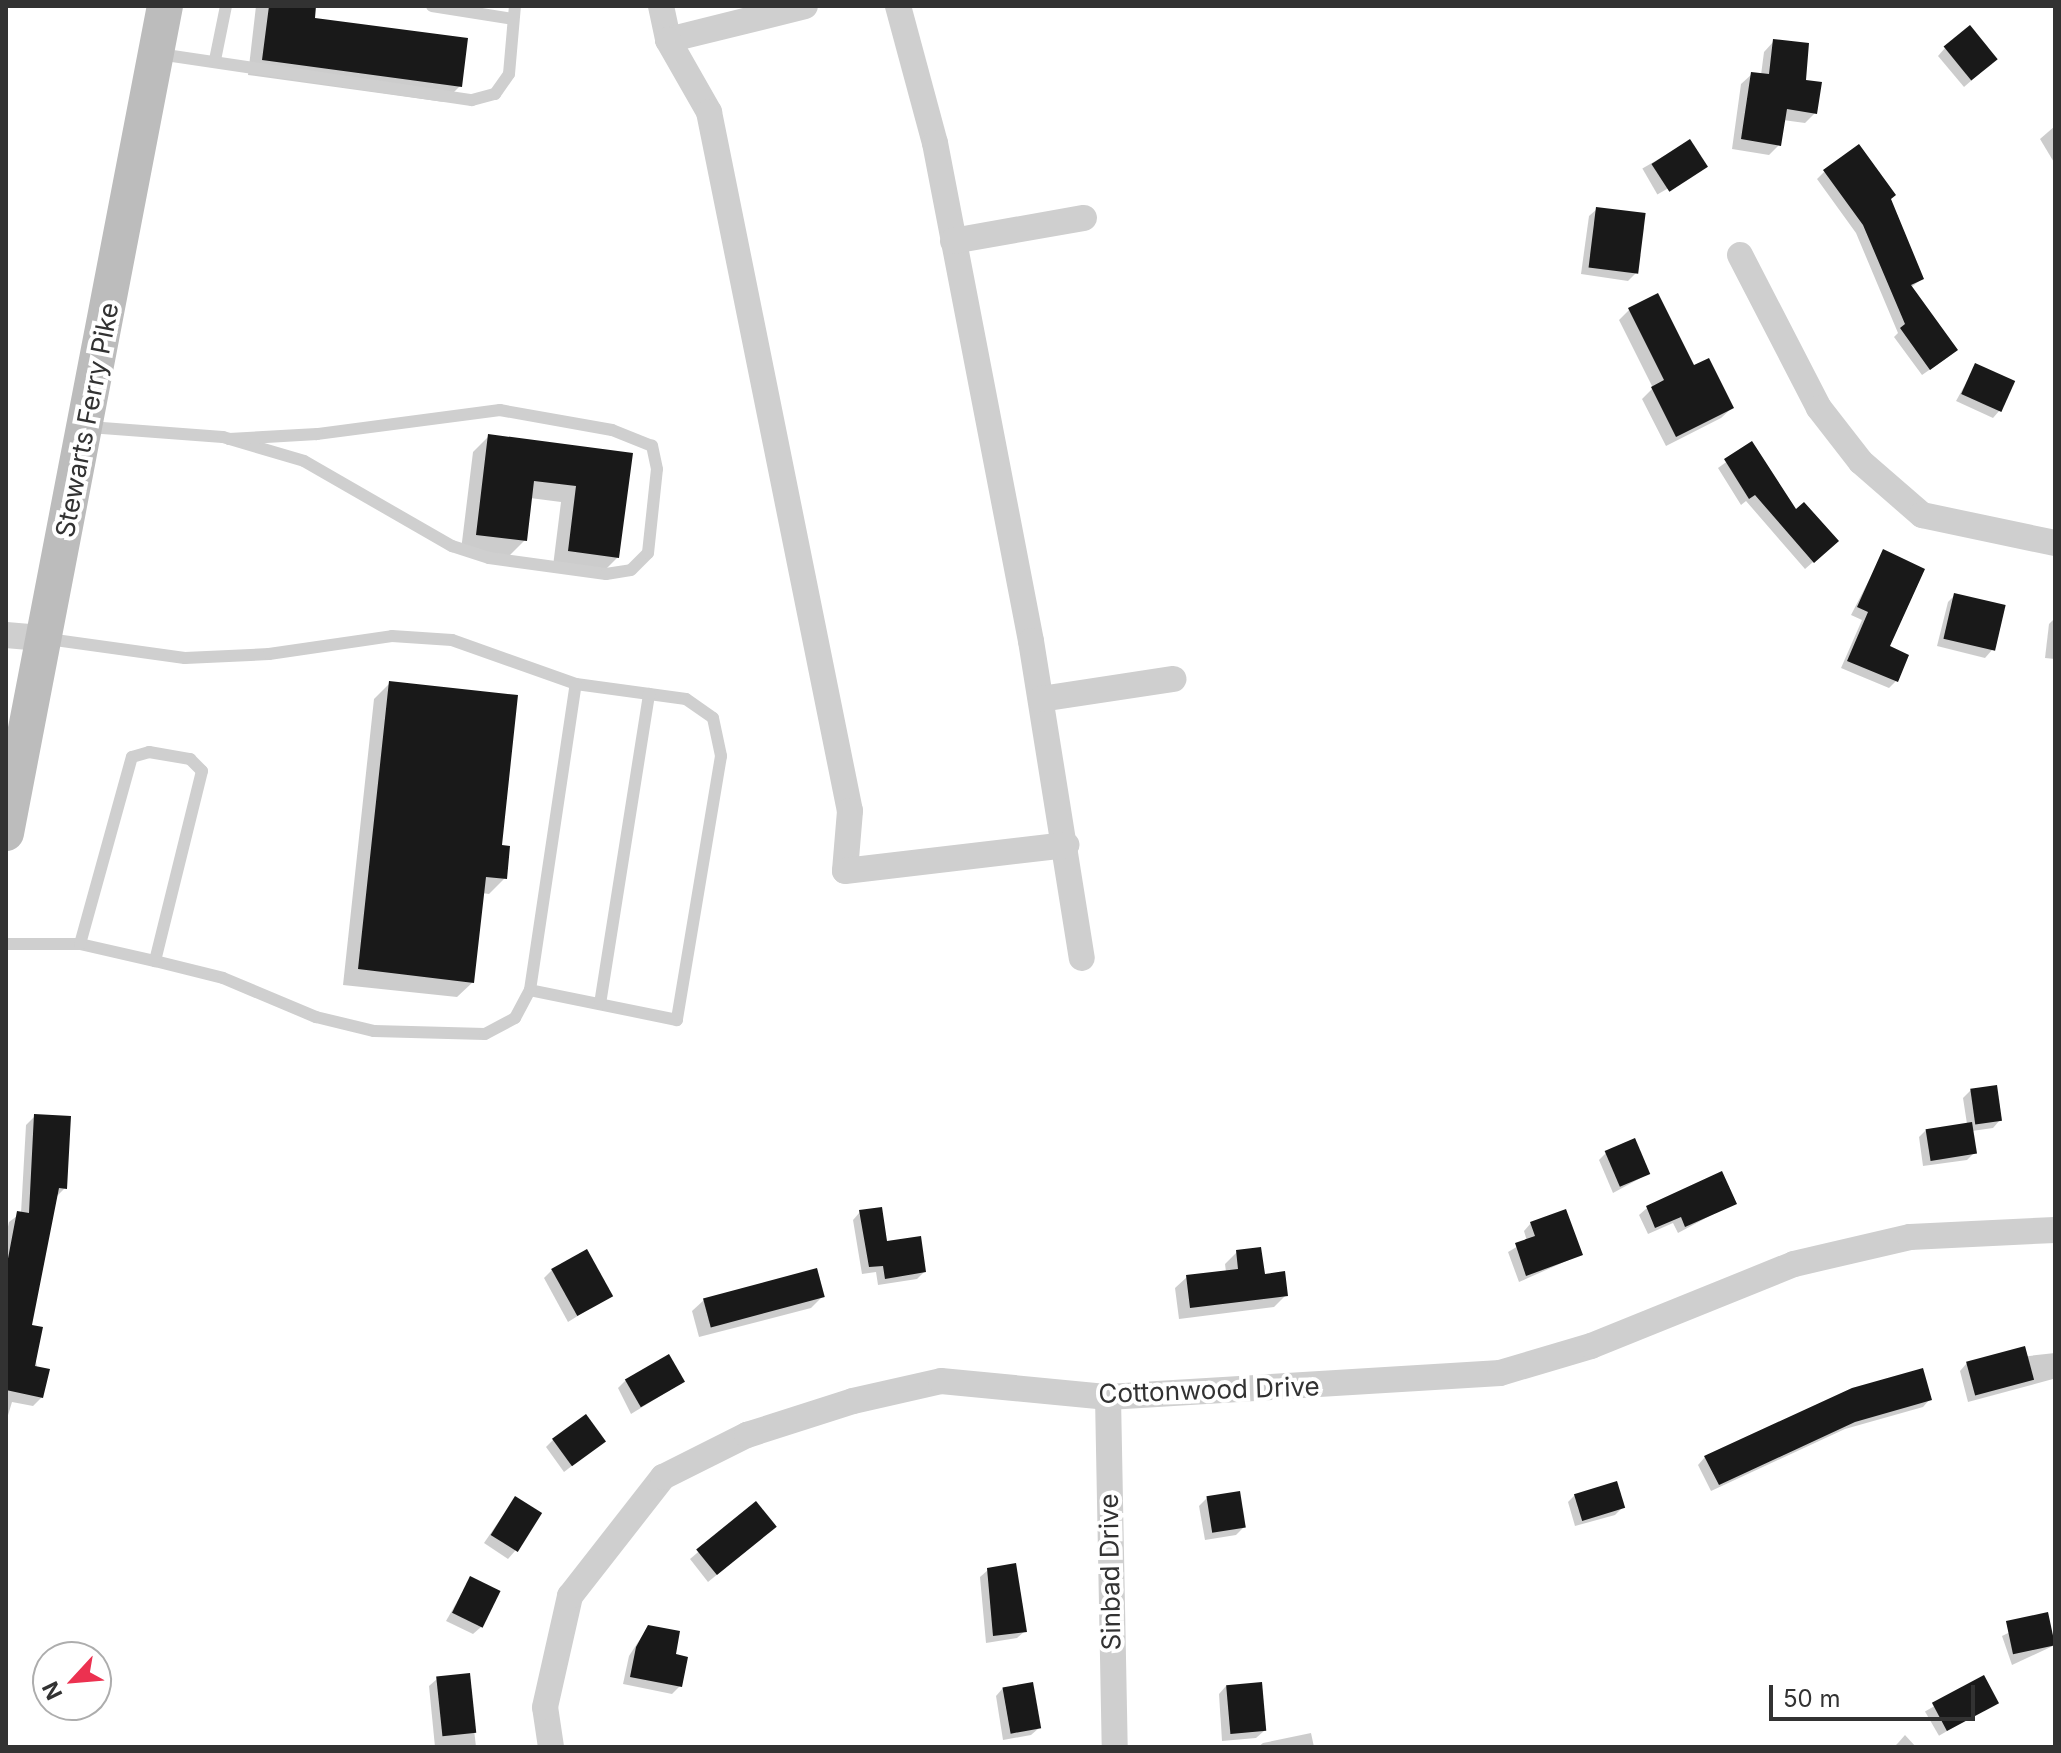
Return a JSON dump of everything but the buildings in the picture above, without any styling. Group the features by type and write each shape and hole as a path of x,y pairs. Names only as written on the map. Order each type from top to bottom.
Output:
{"main road":[{"name":"Stewarts Ferry Pike","path":"6,833 165,6"}],"street":[{"path":"661,6 668,40 709,112 850,811 845,871 1066,845"},
{"path":"668,40 805,6"},
{"path":"898,6 935,143 1041,699 1082,958"},
{"path":"953,241 1084,218"},
{"path":"1740,255 1819,408 1861,462 1922,515 2055,543"},
{"path":"6,635 44,638"},
{"path":"1041,699 1174,679"},
{"name":"Cottonwood Drive","path":"551,1747 545,1707 570,1596 663,1477 747,1435 853,1401 941,1381 1108,1397 1500,1373 1591,1346 1794,1264 1910,1237 2055,1230"},
{"name":"Sinbad Drive","path":"1108,1397 1115,1747"}],"lane":[{"path":"215,60 226,6"},
{"path":"156,53 472,100 495,94 509,74 514,12 432,6"},
{"path":"86,427 229,439 317,434 500,410 612,430 652,446 657,469 648,553 631,570 606,574 489,558 452,546 414,520 304,461 229,439"},
{"path":"44,638 185,658 269,654 392,636 452,640 576,684 686,699 713,718 721,756 677,1020 530,990"},
{"path":"6,944 80,944 155,961 223,978 316,1017 374,1031 443,1037 485,1034 515,1018 530,990 576,684"},
{"path":"600,1004 649,694"},
{"path":"80,944 132,757 149,752 190,759 202,771 155,961"}]}
